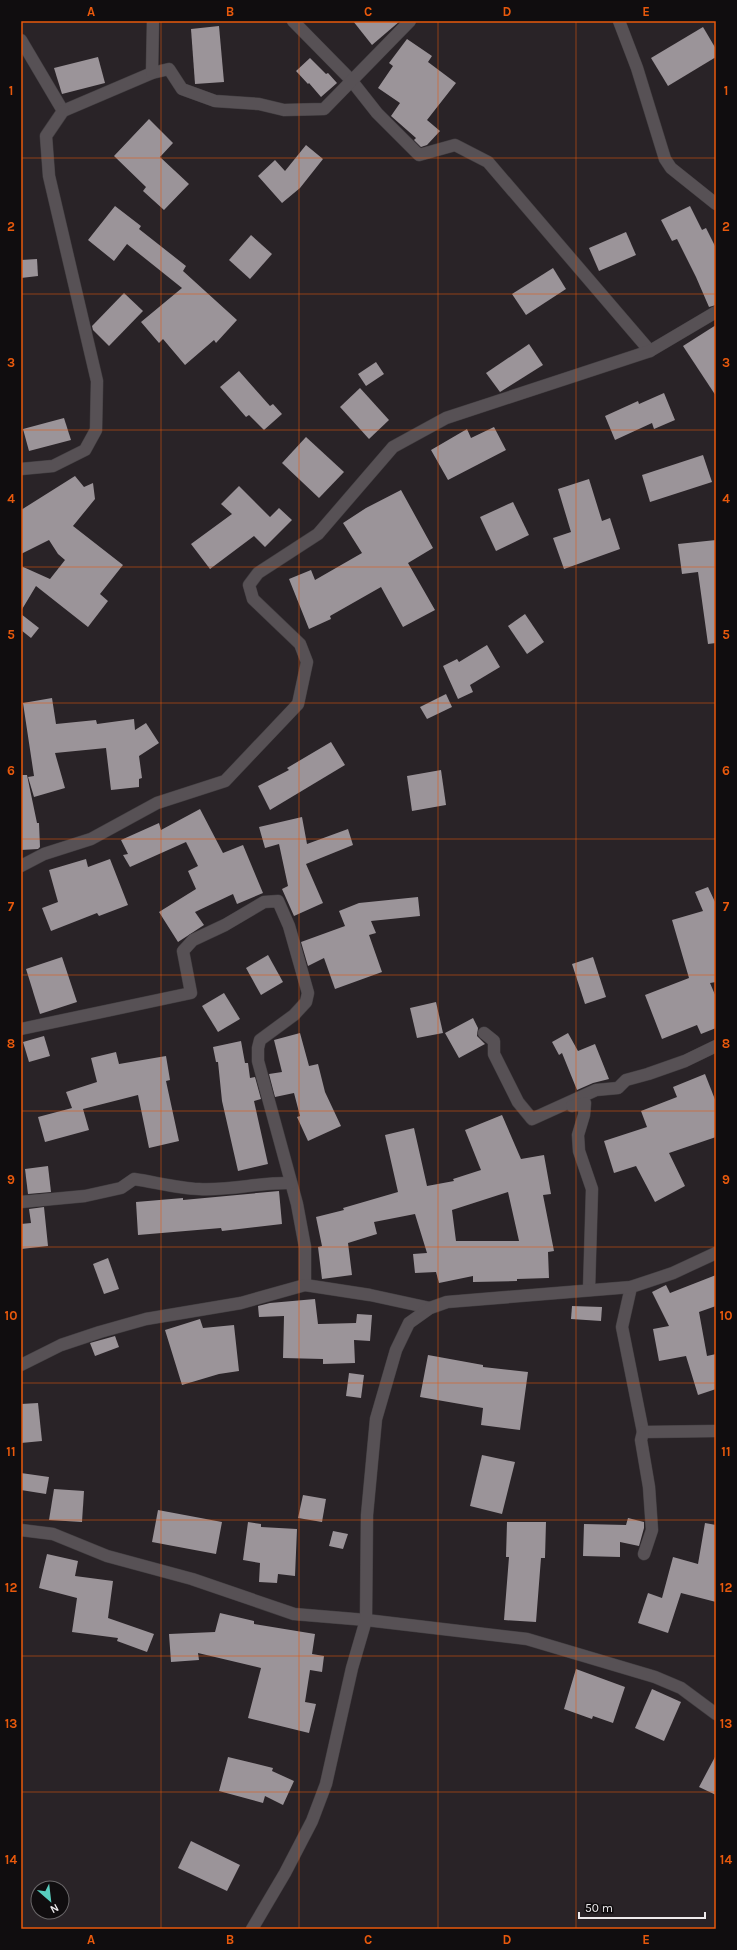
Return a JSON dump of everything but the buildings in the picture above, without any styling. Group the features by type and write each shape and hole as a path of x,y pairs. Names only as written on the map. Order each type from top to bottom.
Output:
{"street":[{"path":"152,72 153,21"},
{"path":"293,21 351,80 377,113 419,155 455,146 488,162 650,351"},
{"path":"21,469 53,466 85,450 96,430 97,381 49,176 46,136 63,111 152,72 169,70 182,89 215,101 259,104 284,110 324,109 410,21"},
{"path":"619,21 637,68 665,159 671,168 716,204"},
{"path":"21,40 63,111"},
{"path":"21,866 44,854 91,839 156,803 225,781 298,704 307,662 300,644 253,599 248,585 258,573 318,534 393,447 446,418 650,351 716,312"},
{"path":"21,1029 191,993 183,951 192,940 225,925 264,902 278,901 289,926 308,993 306,1002 294,1015 260,1040 258,1048 258,1062 291,1183 305,1247 305,1285"},
{"path":"484,1033 494,1041 494,1054 518,1102 532,1119"},
{"path":"532,1119 596,1090 618,1088 626,1080 677,1064 716,1046"},
{"path":"532,1119 585,1103 584,1115 578,1135 579,1151 592,1189 589,1290"},
{"path":"21,1202 85,1196 121,1188 134,1179 198,1189 227,1188 272,1183 291,1183"},
{"path":"252,1929 285,1873 309,1827 323,1791 352,1668 366,1620 367,1515 376,1419 396,1350 409,1323 430,1308 447,1302 631,1287 673,1273 716,1253"},
{"path":"21,1365 61,1345 100,1332 146,1320 241,1303 305,1285 370,1295 430,1308"},
{"path":"631,1287 622,1327 643,1432 641,1440 649,1487 652,1530 644,1554"},
{"path":"643,1432 716,1431"},
{"path":"21,1530 53,1534 107,1556 192,1579 294,1614 366,1620 527,1639 661,1680 681,1688 716,1714"}]}
